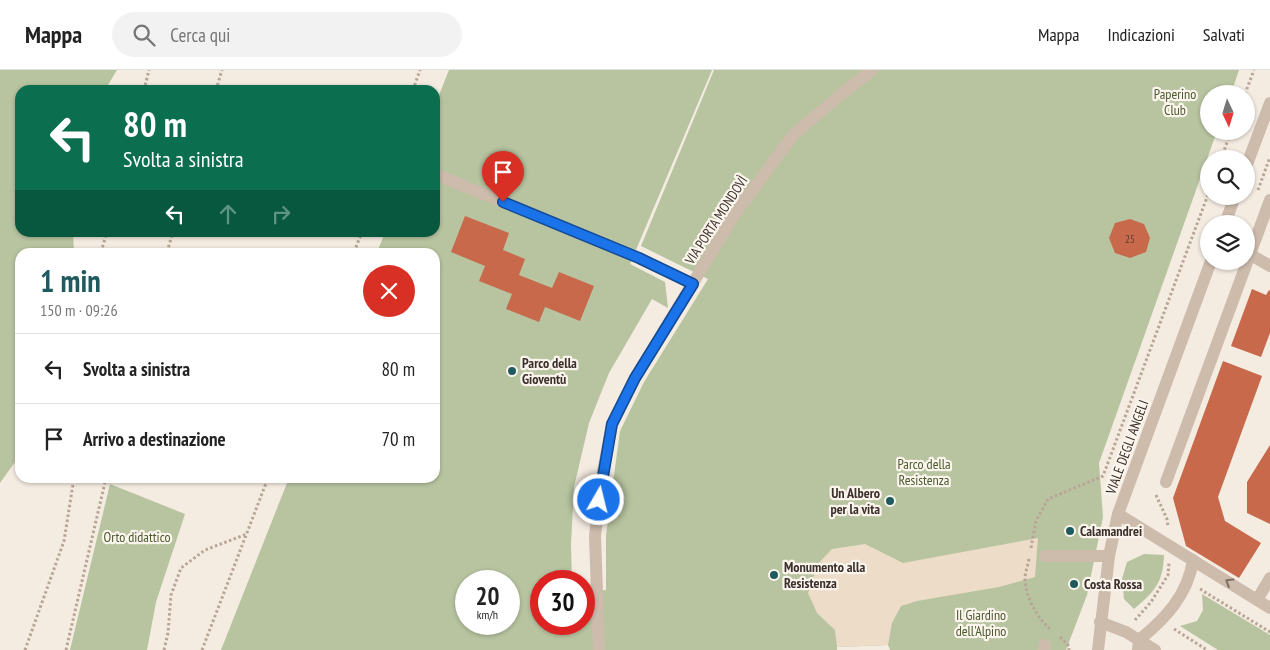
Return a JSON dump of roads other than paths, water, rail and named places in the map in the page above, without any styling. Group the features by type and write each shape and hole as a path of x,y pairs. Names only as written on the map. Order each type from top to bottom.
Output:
{"street":[{"name":"VIA PORTA MONDOVÌ","path":"599,650 595,536 612,424 635,378 735,214 793,135 872,70"},
{"path":"1252,150 1270,103"},
{"path":"440,176 639,258 693,284"},
{"path":"1255,238 1270,200"},
{"path":"1255,257 1270,266"},
{"name":"VIALE DEGLI ANGELI","path":"1098,650 1109,556 1118,514 1208,270"},
{"path":"1166,482 1243,270"},
{"path":"1118,514 1270,608"},
{"path":"1045,556 1109,556"},
{"path":"1138,645 1162,621 1174,605 1188,582 1193,560"},
{"path":"1257,600 1270,578"},
{"path":"1100,622 1126,632 1138,645 1154,650"}],"place":[{"name":"Parco della Gioventù","path":"512,371"},
{"name":"Un Albero per la vita","path":"890,501"},
{"name":"Calamandrei","path":"1070,531"},
{"name":"Monumento alla Resistenza","path":"774,575"},
{"name":"Costa Rossa","path":"1074,584"}],"park label":[{"name":"Paperino Club","path":"1175,102"},
{"name":"Parco della Resistenza","path":"924,472"},
{"name":"Orto didattico","path":"137,537"},
{"name":"Il Giardino dell'Alpino","path":"981,624"}]}
